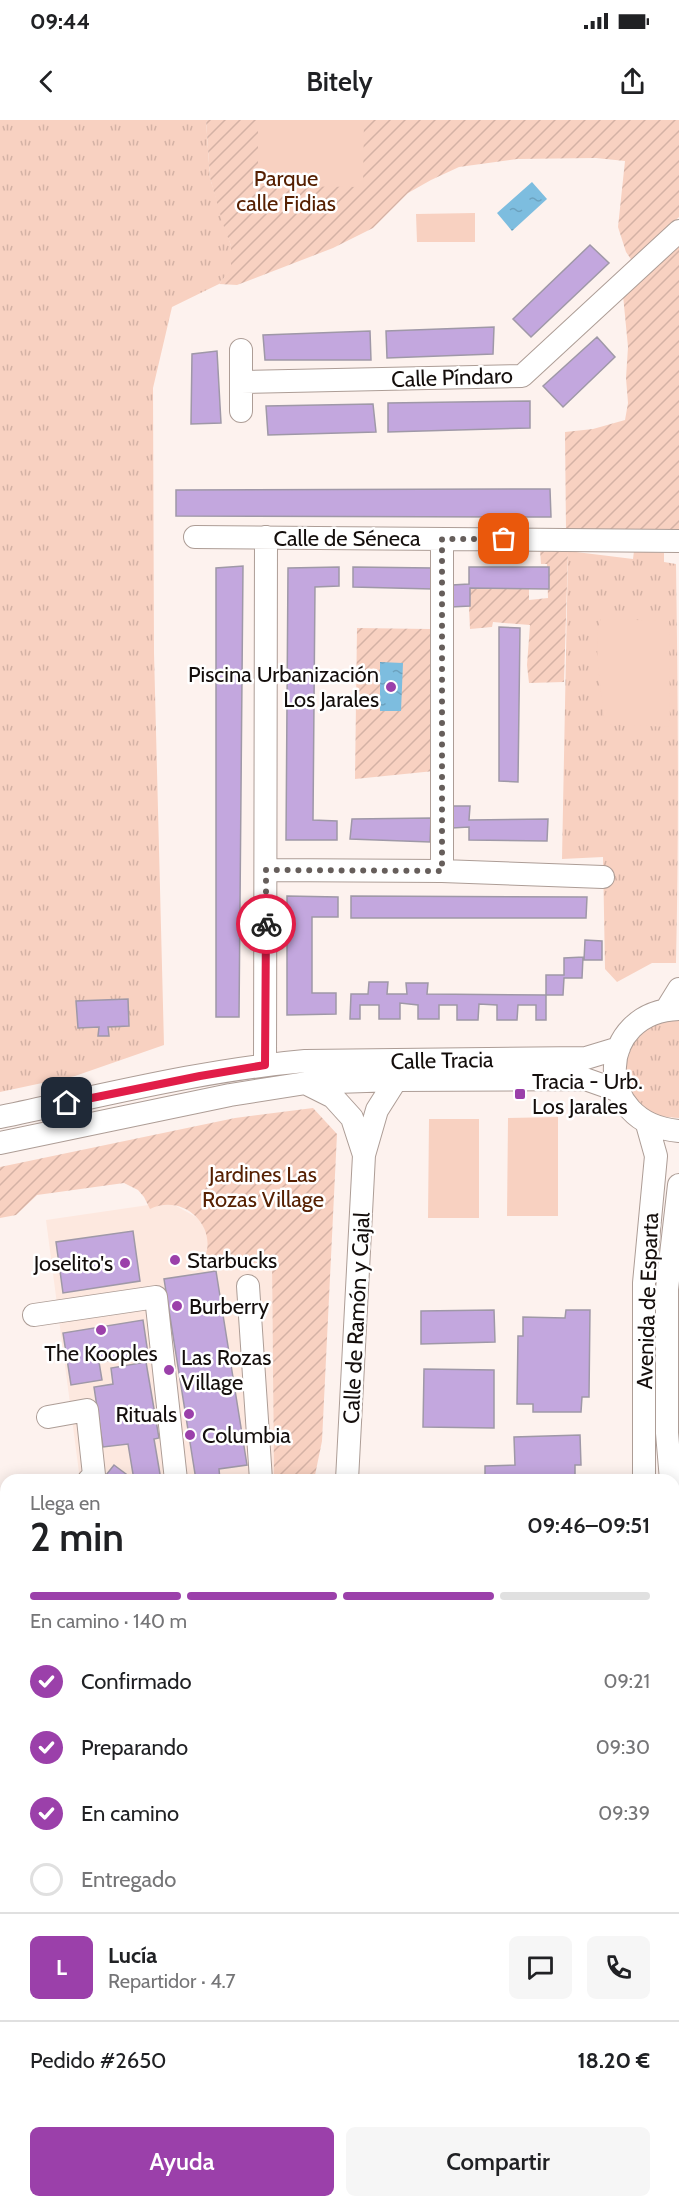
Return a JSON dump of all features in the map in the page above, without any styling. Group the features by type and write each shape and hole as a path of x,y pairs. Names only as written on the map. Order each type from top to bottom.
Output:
{"street":[{"name":"Calle Píndaro","path":"241,382 522,376 679,231"},
{"path":"241,350 241,411"},
{"name":"Calle de Séneca","path":"195,537 679,541"},
{"path":"265,1065 266,537"},
{"path":"442,539 442,871"},
{"path":"266,870 442,871 603,877"},
{"path":"679,989 672,1010 651,1014 637,1023 627,1034 619,1048 615,1070 619,1091 630,1110 647,1124 679,1131"},
{"name":"Calle Tracia","path":"0,1117 265,1065 305,1061 586,1058 619,1048"},
{"name":"Calle Tracia","path":"0,1143 230,1095 306,1083 585,1079 619,1091"},
{"name":"Calle de Ramón y Cajal","path":"347,1474 364,1155 377,1110 396,1080"},
{"name":"Calle de Ramón y Cajal","path":"306,1083 333,1097 352,1118 364,1155"},
{"name":"Avenida de Esparta","path":"644,1474 644,1283 656,1156 647,1124"},
{"name":"Avenida de Esparta","path":"670,1474 667,1433 667,1289 679,1185"},
{"path":"248,1286 261,1474"},
{"path":"34,1315 156,1298 175,1474"},
{"path":"48,1417 87,1410 94,1474"}],"shaded area":[{"name":"Las Rozas Village","path":"169,1202 272,1259 274,1474 79,1474 46,1220"}],"green space":[{"path":"0,120 206,120 210,178 231,246 231,270 219,284 172,307 153,388 154,653 164,1045 75,1076 0,1092"},
{"name":"Parque calle Fidias","path":"206,120 679,120 679,217 633,262 626,252 618,227 625,161 596,158 517,159 459,167 408,193 373,228 333,248 237,285 219,284 231,269 231,246 210,178"},
{"path":"258,120 364,120 363,187 258,186"},
{"path":"475,213 475,242 417,242 416,214"},
{"path":"679,245 679,530 566,531 565,432 593,429 625,420 628,403 626,378 628,347 623,295"},
{"path":"540,550 568,551 564,682 529,683 527,665 530,625 493,622 492,627 470,629 468,586 529,586 529,600 548,598 547,564 541,564"},
{"path":"568,551 633,559 634,551 664,553 664,562 676,564 678,863 676,963 652,963 617,982 605,969 603,857 562,859"},
{"path":"601,619 669,621 670,727 605,724 597,654 598,628"},
{"path":"357,628 430,629 434,771 355,779"},
{"path":"679,1020 679,1118 655,1114 648,1110 632,1092 626,1071 630,1049 645,1030 664,1022"},
{"name":"Jardines Las Rozas Village","path":"313,1108 337,1134 322,1441 315,1474 274,1474 272,1262 199,1267 206,1254 208,1241 205,1229 198,1219 189,1211 177,1206 164,1205 150,1209 138,1190 124,1183 37,1195 16,1215 0,1218 0,1167 235,1118"},
{"path":"558,1117 558,1216 507,1216 508,1118"},
{"path":"429,1119 479,1119 479,1218 428,1218"}],"water":[{"path":"532,182 547,199 512,231 497,213"},
{"name":"Piscina Urbanización Los Jarales","path":"380,662 403,663 401,711 380,711"}],"building":[{"path":"590,245 609,263 531,337 513,319"},
{"path":"494,327 493,354 387,358 386,331"},
{"path":"370,331 371,360 265,360 263,335"},
{"path":"597,337 615,357 563,407 543,386"},
{"path":"217,351 221,423 191,424 192,354"},
{"path":"530,401 530,428 388,432 388,403"},
{"path":"373,404 376,432 268,435 266,406"},
{"path":"550,489 551,517 176,516 176,490"},
{"path":"243,566 239,1017 216,1017 216,568"},
{"path":"339,567 339,586 315,587 313,820 337,821 337,840 286,840 288,568"},
{"path":"353,567 433,568 432,589 353,587"},
{"path":"469,567 549,567 549,589 470,588 470,606 451,607 452,585 469,584"},
{"path":"499,627 520,628 518,782 499,781"},
{"path":"450,806 470,806 469,820 548,819 547,841 469,840 469,827 452,828"},
{"path":"431,818 430,842 350,839 352,819"},
{"path":"287,896 338,897 338,917 312,917 312,993 336,993 336,1014 287,1015"},
{"path":"351,896 587,897 586,918 351,918"},
{"path":"585,940 602,941 602,960 584,960"},
{"path":"583,957 582,978 564,978 563,995 546,995 546,975 564,975 564,958"},
{"path":"369,982 388,982 387,994 407,994 406,983 428,983 427,994 546,995 546,1020 536,1020 536,1005 518,1005 517,1020 497,1020 497,1005 479,1004 478,1020 457,1020 457,1005 439,1005 439,1019 418,1019 418,1005 400,1003 400,1019 379,1019 379,1005 360,1005 360,1019 350,1019 351,994 368,994"},
{"path":"128,999 129,1026 108,1027 109,1036 98,1036 99,1027 78,1028 76,1001"},
{"path":"133,1231 140,1281 63,1293 56,1242"},
{"path":"216,1271 247,1465 219,1469 219,1474 195,1474 164,1279"},
{"path":"494,1310 495,1342 421,1344 421,1311"},
{"path":"566,1310 590,1310 589,1397 582,1397 581,1412 533,1412 533,1404 517,1404 518,1336 523,1336 523,1317 565,1318"},
{"path":"143,1320 148,1354 99,1362 102,1380 71,1385 63,1333"},
{"path":"146,1362 159,1438 154,1439 160,1474 133,1474 128,1444 103,1447 94,1387 113,1384 111,1368"},
{"path":"424,1369 494,1370 494,1428 423,1427"},
{"path":"580,1435 581,1465 575,1465 575,1474 485,1474 485,1466 515,1465 514,1437"},
{"path":"114,1465 126,1474 107,1474"}],"way so far":[{"path":"266,924 266,870 442,871 442,539 504,539"}],"place":[{"name":"Piscina Urbanización Los Jarales","path":"391,687"},
{"name":"Tracia - Urb. Los Jarales","path":"520,1094"},
{"name":"Starbucks","path":"175,1260"},
{"name":"Joselito's","path":"125,1263"},
{"name":"Burberry","path":"177,1306"},
{"name":"The Kooples","path":"101,1330"},
{"name":"Las Rozas Village","path":"169,1370"},
{"name":"Rituals","path":"189,1414"},
{"name":"Columbia","path":"190,1435"}],"route":[{"path":"67,1103 265,1065 266,924"}]}
